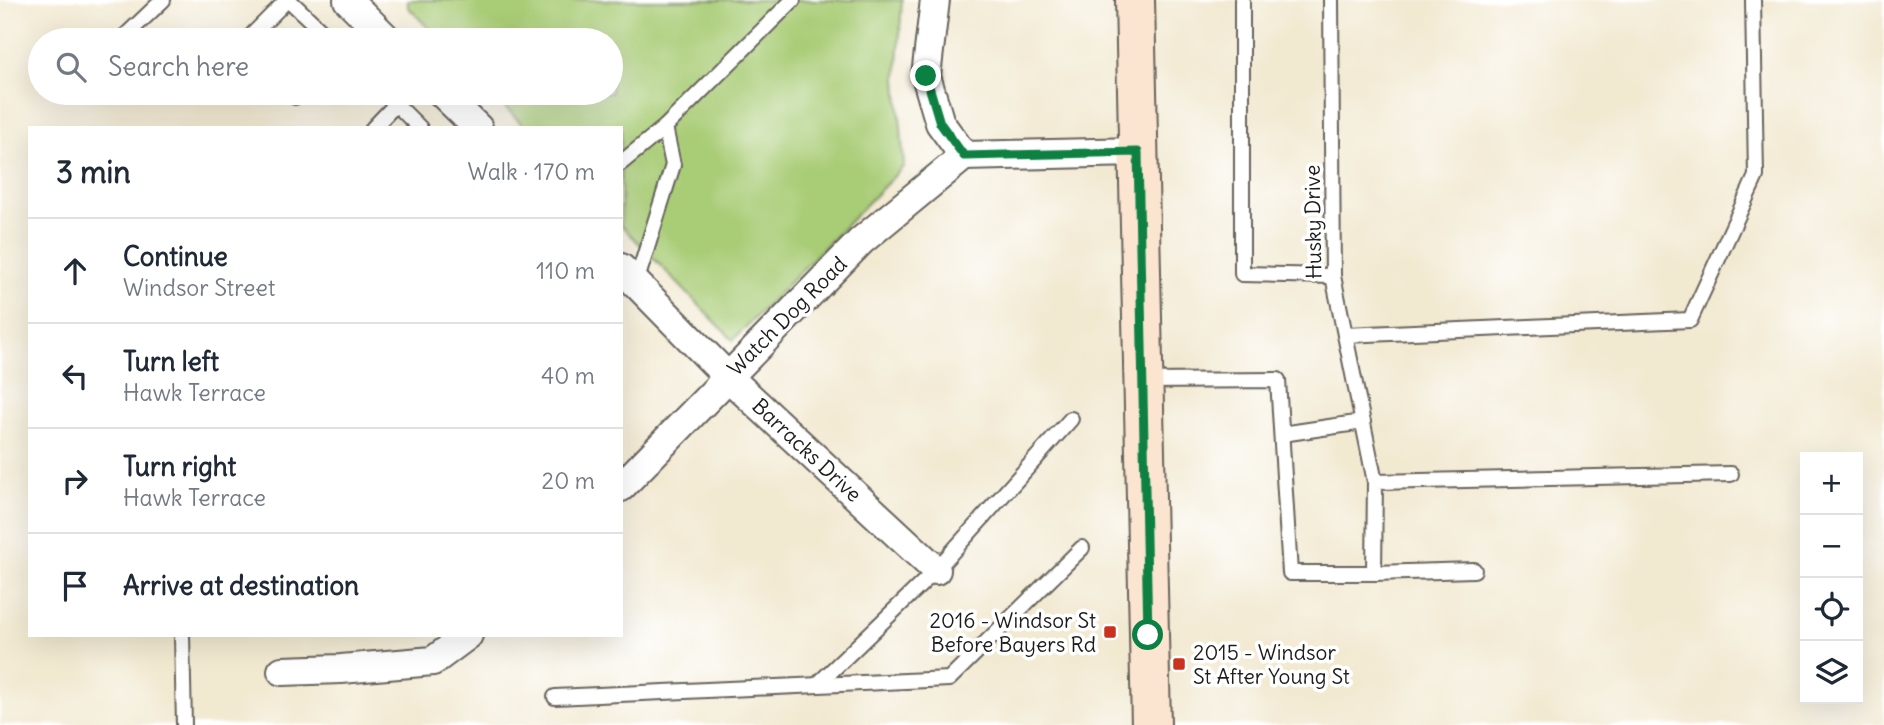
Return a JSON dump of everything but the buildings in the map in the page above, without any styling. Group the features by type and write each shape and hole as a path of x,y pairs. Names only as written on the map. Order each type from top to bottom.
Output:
{"street":[{"path":"935,0 926,76 940,123 964,156 1138,152"},
{"path":"1135,0 1150,725"},
{"path":"358,10 376,28"},
{"path":"454,105 476,126"},
{"name":"Watch Dog Road","path":"623,485 861,241 964,156"},
{"name":"Barracks Drive","path":"629,275 727,376 936,570"},
{"path":"282,671 433,661 465,637"}],"lane":[{"path":"134,28 163,0"},
{"path":"259,28 288,0 318,28"},
{"path":"623,161 664,127 793,0"},
{"path":"1241,0 1242,274 1333,276"},
{"name":"Husky Drive","path":"1331,0 1333,276 1375,482 1374,573"},
{"path":"1345,335 1690,320 1756,176 1753,0"},
{"path":"352,28 358,10"},
{"path":"375,126 395,105"},
{"path":"397,105 418,126"},
{"path":"629,275 673,165 664,127"},
{"path":"1143,380 1278,380 1290,573 1474,570"},
{"path":"817,685 936,570 1071,419"},
{"path":"1282,434 1363,422"},
{"path":"1375,482 1731,474"},
{"path":"555,697 949,679 1082,548"},
{"path":"182,637 184,725"}],"green space":[{"path":"408,0 902,0 897,79 904,166 733,340 623,227 623,126 524,126 503,105 623,105 623,28 428,28 408,7"}],"place":[{"name":"2016 - Windsor St Before Bayers Rd","path":"1110,632"},
{"name":"2015 - Windsor St After Young St","path":"1179,664"}],"route":[{"path":"926,76 940,123 964,156 1138,152 1148,635"}]}
